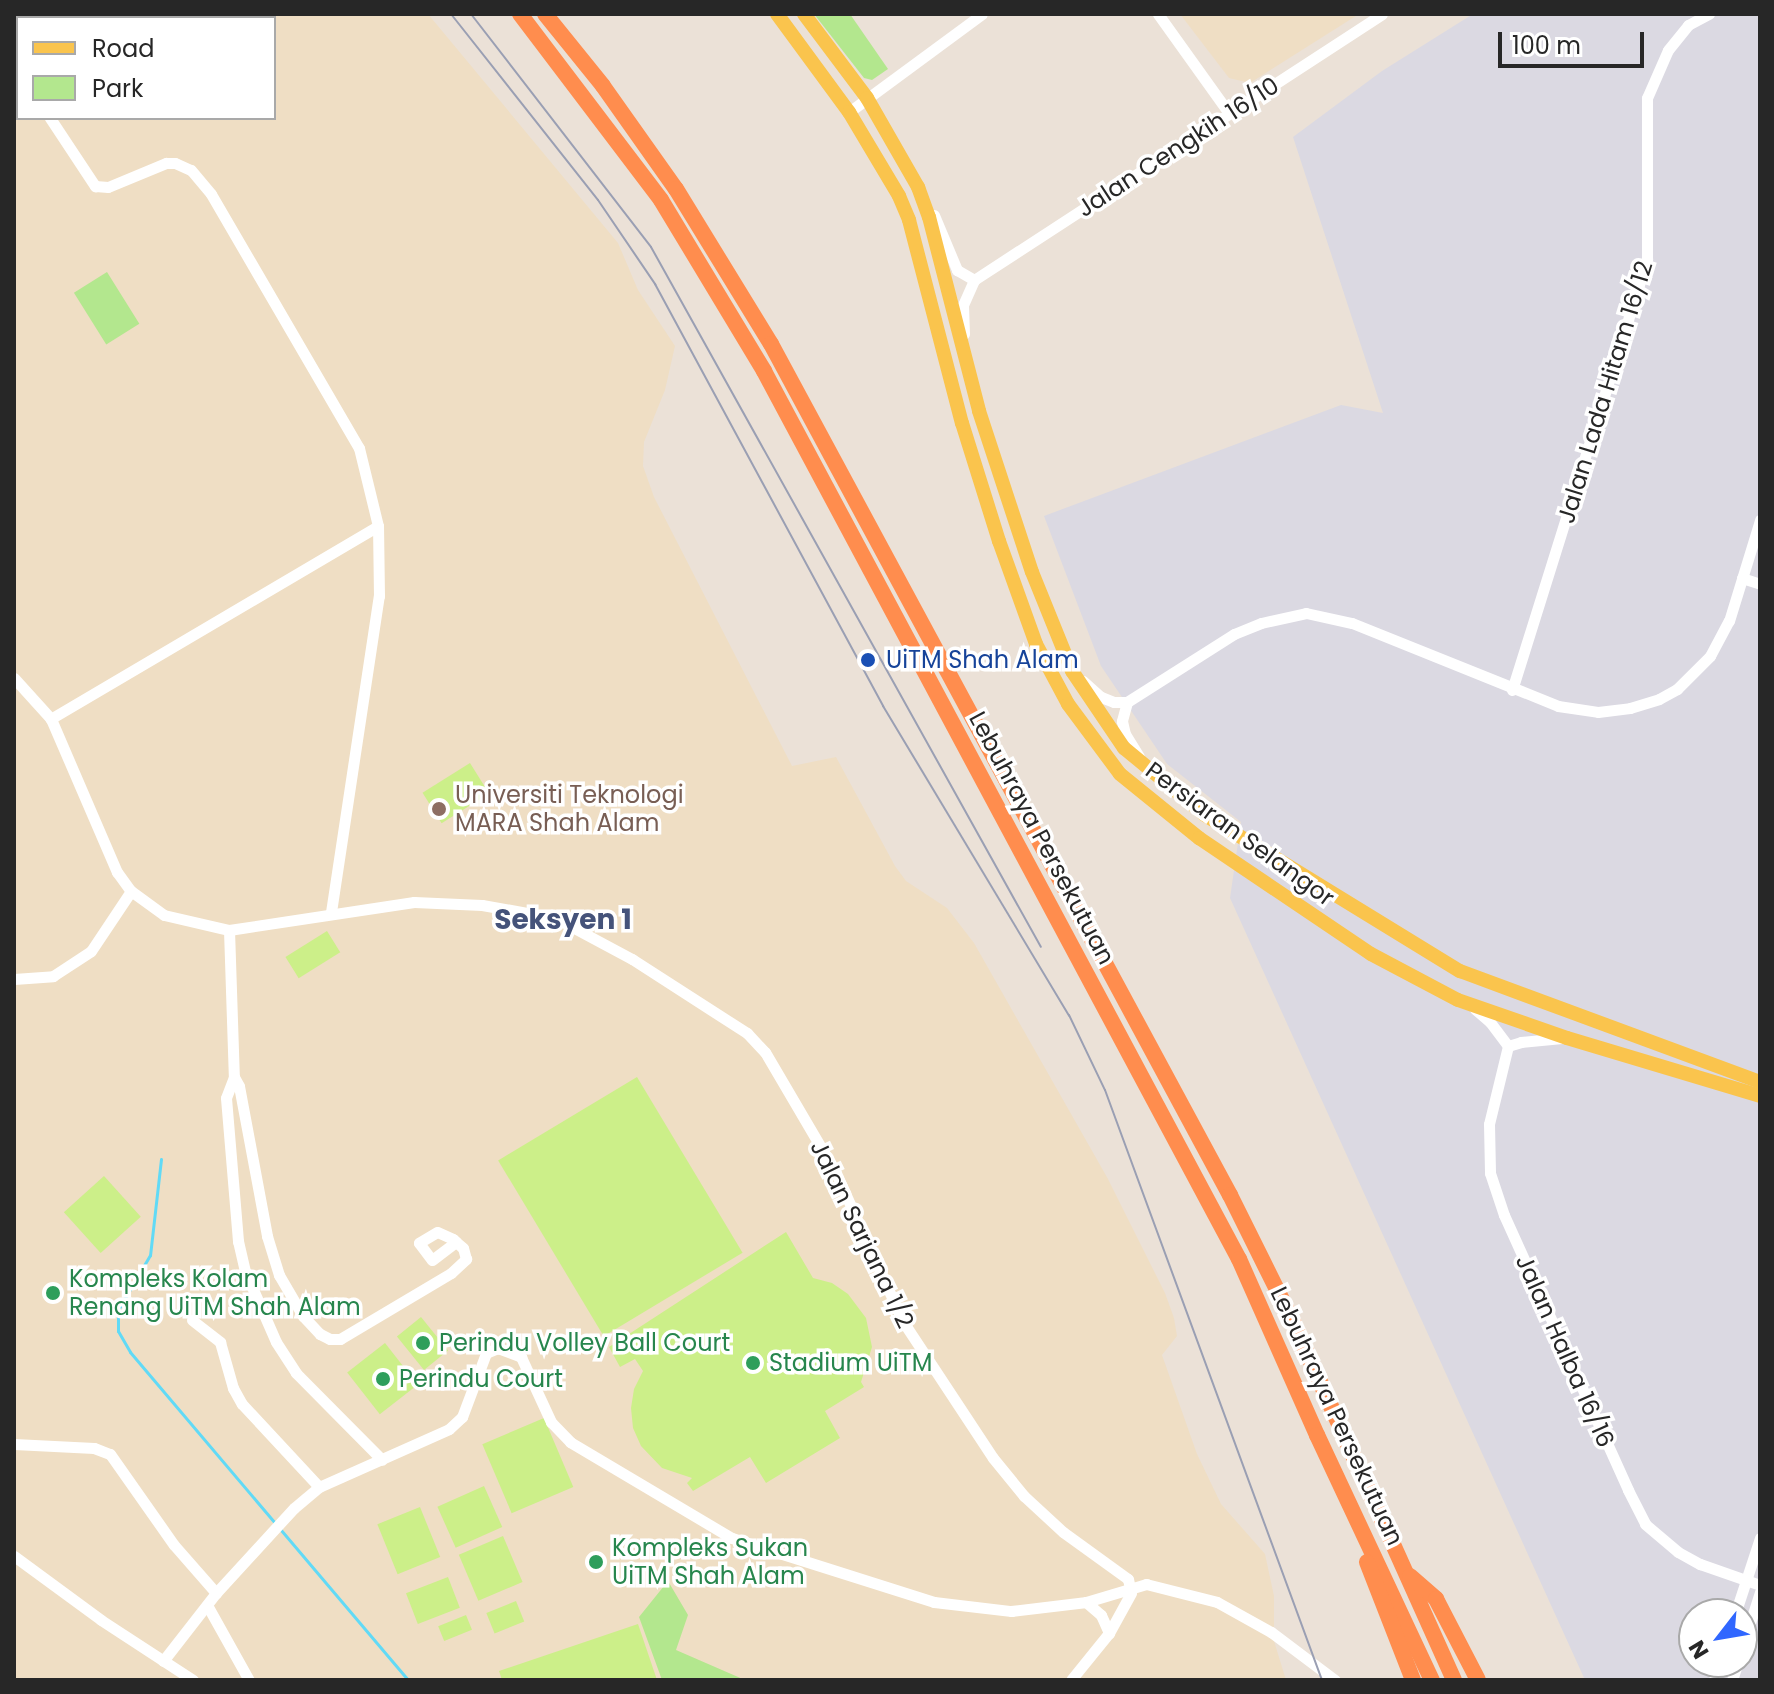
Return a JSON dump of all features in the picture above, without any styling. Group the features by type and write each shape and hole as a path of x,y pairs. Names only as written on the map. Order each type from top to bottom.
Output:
{"highway":[{"name":"Lebuhraya Persekutuan","path":"520,14 661,200 764,371 1239,1259 1317,1435 1432,1680"},
{"name":"Lebuhraya Persekutuan","path":"545,14 603,86 684,200 771,344 1230,1195 1454,1680"},
{"path":"1317,1435 1413,1680"},
{"path":"1406,1572 1436,1599 1478,1680"}],"main road":[{"name":"Persiaran Selangor","path":"777,14 849,112 894,184 909,220 945,365 999,541 1036,644 1068,704 1095,743 1143,795 1199,838 1371,954 1474,1008 1760,1096"},
{"name":"Persiaran Selangor","path":"804,14 867,98 918,187 929,217 968,369 1027,558 1072,671 1124,748 1205,815 1460,971 1760,1082"}],"street":[{"path":"849,112 982,14"},
{"path":"1158,14 1229,113"},
{"name":"Jalan Cengkih 16/10","path":"974,280 1382,14"},
{"name":"Jalan Lada Hitam 16/12","path":"1512,690 1647,259 1647,98 1668,50 1688,25 1709,14"},
{"path":"51,120 95,186 108,187 166,163 175,163 191,170 211,194 359,448 378,526 379,596 331,912"},
{"path":"918,187 934,215 957,270 974,280 963,305 968,369"},
{"path":"1072,671 1101,697 1114,702 1127,702 1234,634 1261,623 1306,613 1352,623 1558,706 1598,712 1659,699 1695,675 1710,656 1729,621 1760,520"},
{"path":"51,719 378,526"},
{"path":"1742,578 1760,584"},
{"name":"Jalan Sarjana 1/2","path":"14,678 51,719 106,852 131,891 164,915 229,930 331,912 425,902 482,905 561,921 632,959 747,1033 765,1052 836,1173 902,1320 993,1458 1043,1514 1088,1552 1123,1573 1131,1587"},
{"path":"1127,702 1122,721 1125,734 1157,778"},
{"path":"14,979 53,976 91,951 131,891"},
{"path":"229,930 234,1077 226,1098 238,1241 245,1271 276,1342 296,1373 382,1460"},
{"path":"1474,1008 1490,1022 1508,1046 1537,1039 1567,1038"},
{"name":"Jalan Halba 16/16","path":"1508,1046 1492,1107 1488,1146 1490,1173 1504,1215 1645,1524 1678,1552 1760,1585"},
{"path":"234,1077 239,1086 267,1236 279,1275 303,1316 320,1334 330,1339 340,1339 451,1273 466,1259 456,1242"},
{"path":"192,1320 220,1342 233,1388 242,1404 319,1487"},
{"path":"163,1661 216,1593 288,1515 319,1487 449,1429 462,1417 486,1353 498,1348 521,1357 551,1422 570,1442 632,1482 732,1538 934,1602 1011,1611 1086,1602 1115,1596 1131,1587 1146,1584 1217,1602 1271,1632 1335,1680"},
{"path":"14,1444 94,1448 110,1454 174,1545 216,1593"},
{"path":"1740,1598 1760,1538"},
{"path":"14,1556 193,1680"},
{"path":"1071,1680 1109,1633 1131,1587"},
{"path":"1086,1602 1101,1615 1109,1633"},
{"path":"207,1605 249,1680"}],"shaded area":[{"name":"Universiti Teknologi MARA Shah Alam","path":"14,14 428,14 618,243 638,290 675,346 665,390 644,442 643,466 654,497 792,766 836,757 906,881 947,908 974,943 1108,1179 1165,1293 1174,1318 1177,1336 1162,1355 1197,1454 1221,1504 1265,1554 1274,1596 1274,1641 1286,1680 14,1680"},
{"path":"1180,14 1359,14 1250,83 1229,78"},
{"path":"1473,14 1760,14 1760,1680 1585,1680 1230,898 1241,822 1167,764 1101,666 1044,516 1341,405 1383,413 1293,137 1382,71"}],"green space":[{"path":"814,14 850,14 888,69 872,80 864,78"},
{"path":"107,272 139,324 106,344 74,293"},
{"path":"470,763 489,794 442,823 423,793"},
{"path":"327,931 340,952 299,978 285,957"},
{"path":"637,1077 743,1253 604,1336 498,1160"},
{"path":"104,1176 141,1217 101,1253 64,1212"},
{"name":"Stadium UiTM","path":"786,1232 813,1278 832,1283 848,1294 866,1318 872,1347 861,1382 864,1387 825,1411 840,1438 766,1483 750,1457 693,1491 687,1483 692,1478 662,1468 641,1446 633,1428 631,1408 634,1389 643,1371 635,1359 620,1367 609,1347"},
{"name":"Perindu Volley Ball Court","path":"421,1317 448,1350 424,1370 397,1337"},
{"name":"Perindu Court","path":"385,1343 418,1385 380,1414 347,1373"},
{"path":"544,1418 573,1487 512,1513 482,1444"},
{"path":"484,1486 502,1527 456,1548 437,1507"},
{"path":"420,1507 440,1557 398,1574 377,1524"},
{"path":"503,1536 523,1582 478,1601 459,1555"},
{"path":"448,1577 460,1608 418,1624 406,1593"},
{"path":"668,1581 688,1615 676,1650 745,1680 662,1680 639,1617"},
{"path":"516,1601 524,1621 495,1633 486,1613"},
{"path":"466,1615 472,1630 444,1641 438,1626"},
{"path":"638,1624 657,1680 502,1680 499,1671"}],"waterway":[{"path":"161,1159 150,1255 118,1310 118,1331 130,1352 408,1680"}],"tram line":[{"path":"451,14 598,200 655,284 883,706 1069,1015 1105,1090 1322,1680"},
{"path":"471,14 651,247 1041,947"}],"place":[{"name":"UiTM Shah Alam","path":"868,660"},
{"name":"Universiti Teknologi MARA Shah Alam","path":"439,809"},
{"name":"Kompleks Kolam Renang UiTM Shah Alam","path":"53,1293"},
{"name":"Perindu Volley Ball Court","path":"423,1343"},
{"name":"Stadium UiTM","path":"753,1363"},
{"name":"Perindu Court","path":"383,1379"},
{"name":"Kompleks Sukan UiTM Shah Alam","path":"596,1562"}],"district":[{"name":"Seksyen 1","path":"563,920"}]}
